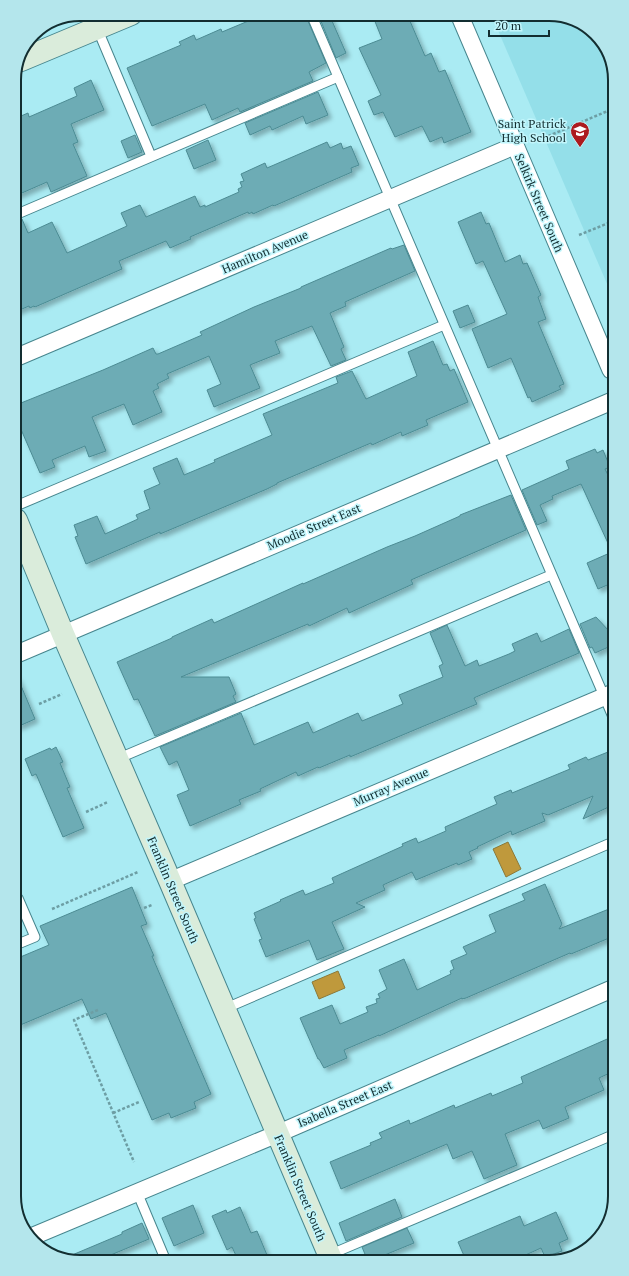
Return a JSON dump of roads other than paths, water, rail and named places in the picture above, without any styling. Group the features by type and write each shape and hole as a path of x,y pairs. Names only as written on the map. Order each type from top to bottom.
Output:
{"street":[{"path":"25,58 114,21"},
{"name":"Selkirk Street South","path":"462,21 608,363"},
{"name":"Hamilton Avenue","path":"21,355 514,146"},
{"name":"Moodie Street East","path":"21,652 608,403"},
{"name":"Franklin Street South","path":"21,532 63,634 170,880 329,1255"},
{"name":"Murray Avenue","path":"170,880 608,694"},
{"name":"Isabella Street East","path":"36,1235 277,1134 608,991"}],"lane":[{"path":"314,21 551,575 608,694"},
{"path":"97,28 151,156"},
{"path":"21,212 338,77"},
{"path":"21,504 444,325"},
{"path":"117,759 551,575"},
{"path":"224,1009 608,845"},
{"path":"21,905 35,936 21,943"},
{"path":"335,1255 608,1137"},
{"path":"137,1192 163,1255"}],"place":[{"name":"Saint Patrick High School","path":"580,148"}]}
